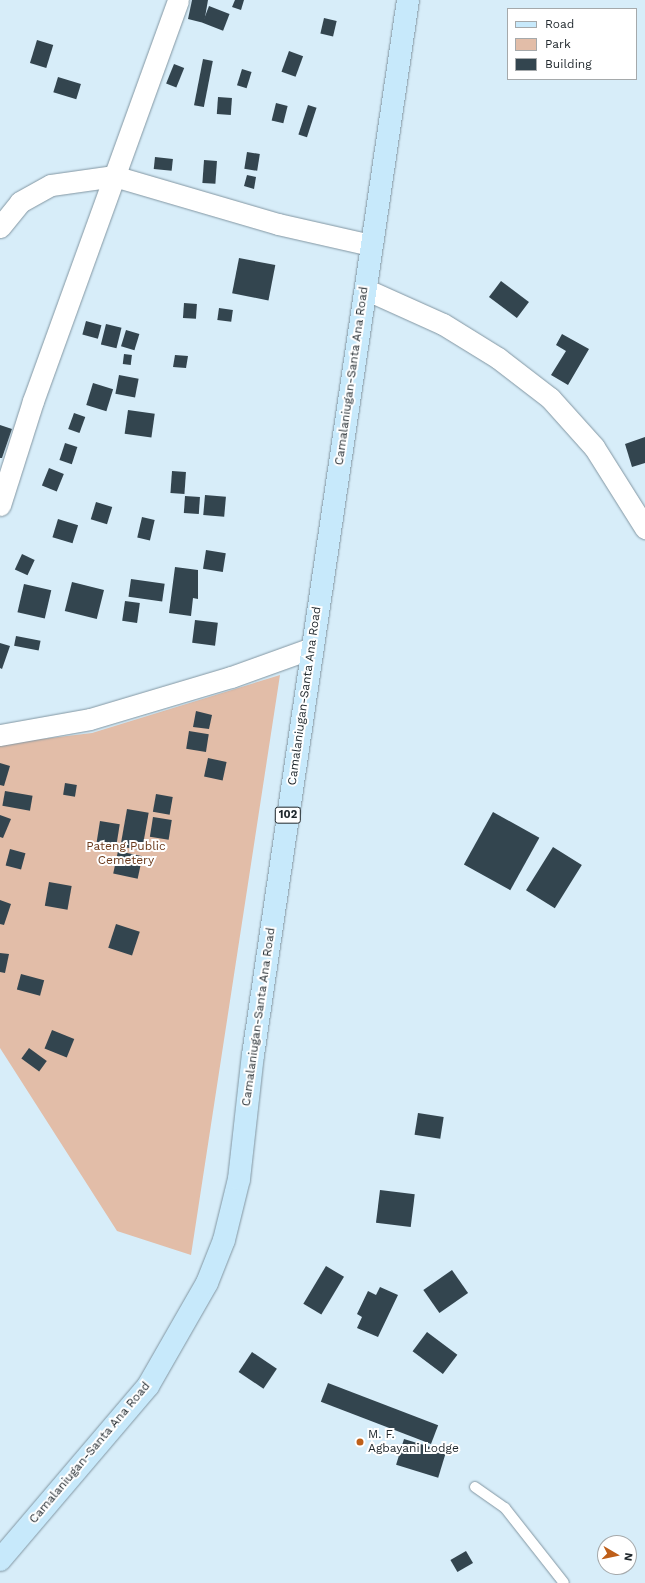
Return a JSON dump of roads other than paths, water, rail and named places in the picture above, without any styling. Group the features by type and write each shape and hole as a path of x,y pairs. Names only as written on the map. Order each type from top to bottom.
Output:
{"main road":[{"name":"Camalaniugan-Santa Ana Road","path":"0,1560 148,1386 207,1283 224,1240 239,1179 253,1055 408,0"}],"street":[{"path":"0,504 33,401 178,0"},
{"path":"0,227 20,202 50,185 114,176 278,224 371,245"},
{"path":"365,289 443,324 498,358 550,398 594,447 645,528"},
{"path":"0,735 90,719 231,677 312,648"}],"lane":[{"path":"475,1487 505,1508 564,1583"}],"place":[{"name":"M. F. Agbayani Lodge","path":"360,1442"}],"park label":[{"name":"Pateng Public Cemetery","path":"126,854"}]}
